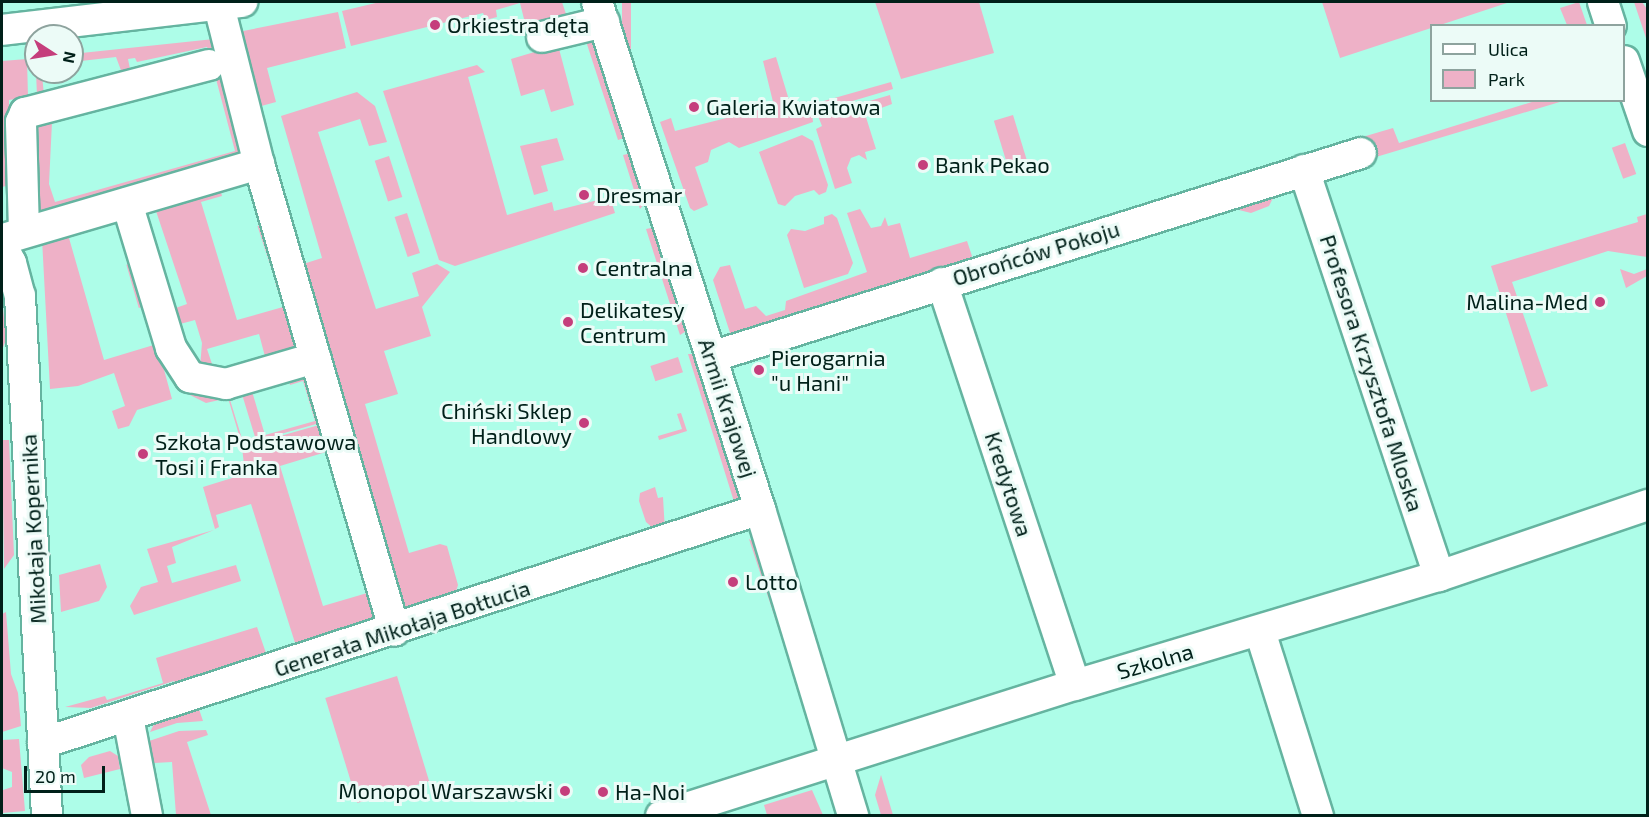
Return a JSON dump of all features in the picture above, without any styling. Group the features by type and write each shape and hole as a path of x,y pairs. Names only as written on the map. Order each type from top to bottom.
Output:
{"street":[{"path":"1603,2 1610,24"},
{"path":"2,30 231,4 259,165 394,631"},
{"path":"542,36 563,35 600,12"},
{"name":"Armii Krajowej","path":"600,12 760,509 853,816"},
{"path":"209,65 25,113 21,122 9,239 259,165"},
{"path":"1625,67 1647,131"},
{"name":"Obrońców Pokoju","path":"711,357 1361,153"},
{"name":"Profesora Krzysztofa Mloska","path":"1304,170 1439,576"},
{"path":"127,203 171,348 190,377 226,384 315,358"},
{"name":"Mikołaja Kopernika","path":"9,239 11,263 20,296 14,375 47,816"},
{"name":"Kredytowa","path":"942,283 1076,685"},
{"name":"Szkolna","path":"661,816 1076,685 1439,576 1647,505"},
{"name":"Generała Mikołaja Bołtucia","path":"43,743 394,631 760,509"},
{"path":"1260,631 1318,816"},
{"path":"128,717 147,816"}],"green space":[{"path":"380,2 562,2 567,17 526,27 520,3 496,10 497,17 486,20 483,13 351,46 342,11"},
{"path":"622,2 631,2 631,79 622,79"},
{"path":"875,2 979,2 994,53 901,79"},
{"path":"1322,2 1510,2 1443,24 1430,24 1430,28 1340,58"},
{"path":"1579,2 1587,24 1567,24 1560,8"},
{"path":"1634,2 1642,2 1647,9 1647,41"},
{"path":"338,12 346,48 267,68 276,102 254,108 233,33"},
{"path":"585,38 595,39 627,133 624,138 618,140"},
{"path":"214,39 222,68 215,70 207,47 137,62 135,58 128,59 130,69 122,73 116,57 84,61 84,53"},
{"path":"558,45 574,105 551,112 544,89 521,96 511,59"},
{"path":"776,57 792,110 891,82 893,89 812,113 813,122 739,148 729,142 711,150 708,162 695,167 708,205 694,211 690,208 660,122 671,118 675,131 774,106 763,61"},
{"path":"24,59 24,84 28,84 28,97 9,100 9,123 4,124 6,186 2,187 2,61"},
{"path":"477,65 485,72 468,77 507,215 552,202 554,211 610,197 615,213 455,266 439,260 383,91"},
{"path":"225,76 245,155 40,213 38,125 49,119 52,122 49,184 55,202 235,151 216,79"},
{"path":"36,84 43,84 44,95 37,96"},
{"path":"357,92 375,106 387,142 369,146 360,119 318,132 376,309 419,296 412,273 437,264 450,272 422,307 431,336 384,351 398,394 365,404 409,553 440,544 447,546 458,585 454,598 400,617 300,265 322,258 281,116"},
{"path":"890,95 892,104 865,114 876,149 865,152 867,160 859,155 851,158 847,168 852,183 835,189 816,129 822,126 818,116"},
{"path":"1532,102 1560,102 1366,160 1359,138 1393,128 1399,143"},
{"path":"1013,115 1028,165 1009,171 994,121"},
{"path":"802,135 813,141 828,185 826,192 819,195 814,190 795,196 785,206 778,204 759,152"},
{"path":"557,138 564,160 541,166 548,191 534,195 520,146"},
{"path":"1625,143 1636,174 1623,179 1612,148"},
{"path":"632,153 646,202 640,209 623,155"},
{"path":"389,156 402,197 388,202 375,161"},
{"path":"219,185 222,196 201,202 237,320 283,307 275,282 283,280 300,346 267,364 259,334 207,349 214,370 200,367 202,343 195,320 180,324 187,348 167,311 187,304 154,205"},
{"path":"1275,194 1269,206 1251,213 1231,208"},
{"path":"860,209 871,228 881,226 885,217 888,226 900,223 910,258 967,241 972,256 965,265 732,339 713,280 720,267 730,265 745,309 756,306 766,316 785,310 786,301 867,272 847,213"},
{"path":"407,213 420,253 408,257 395,217"},
{"path":"832,214 837,218 853,263 848,274 804,288 787,235 791,229 805,231 824,224 824,217"},
{"path":"1647,214 1647,257 1608,251 1512,282 1548,386 1531,392 1491,266 1638,222 1637,217"},
{"path":"267,223 281,267 272,270 257,226"},
{"path":"646,229 656,229 688,330 680,335"},
{"path":"67,231 104,360 157,344 172,399 137,410 129,426 118,429 112,411 125,406 114,373 78,386 50,389 42,239"},
{"path":"136,262 148,305 139,308 126,265"},
{"path":"1620,269 1634,274 1647,269 1647,276 1626,288"},
{"path":"2,296 6,340 2,350"},
{"path":"688,354 696,354 744,497 736,508"},
{"path":"678,357 683,372 655,381 650,366"},
{"path":"303,372 327,421 242,445 228,398 206,403 190,395 194,387 227,390 243,442 255,437 241,391 251,388 265,435 315,421 303,381 290,385 287,373"},
{"path":"681,413 687,431 659,440 658,436 682,429 677,414"},
{"path":"319,425 326,452 280,466 323,606 374,591 382,622 296,646 251,504 216,515 219,527 215,529 203,487 245,474 242,447"},
{"path":"2,440 9,440 14,555 4,569"},
{"path":"655,487 658,498 663,497 665,531 654,529 646,522 639,501 640,493"},
{"path":"214,530 172,547 176,563 167,566 172,583 236,565 241,581 134,615 130,606 141,587 158,582 147,549"},
{"path":"749,539 758,545 783,622 778,627"},
{"path":"100,564 107,587 99,601 61,612 59,575"},
{"path":"6,612 11,674 18,693 21,726 2,732 2,614"},
{"path":"257,627 267,656 176,687 174,681 91,708 65,707 105,696 107,700 163,683 156,658"},
{"path":"397,676 429,781 357,803 325,698"},
{"path":"198,706 203,721 177,723 150,732 155,722"},
{"path":"206,730 208,735 187,742 211,815 176,815 172,762 154,763 149,741 179,731"},
{"path":"19,739 25,811 2,813 3,790 12,787 12,772 2,768 2,740"},
{"path":"110,751 118,756 120,769 84,778 81,765 89,757"},
{"path":"881,775 893,815 881,815 875,795"},
{"path":"812,790 823,815 767,815 764,805"}],"place":[{"name":"Orkiestra dęta","path":"435,25"},
{"name":"Galeria Kwiatowa","path":"694,107"},
{"name":"Bank Pekao","path":"923,165"},
{"name":"Dresmar","path":"584,195"},
{"name":"Centralna","path":"583,268"},
{"name":"Malina-Med","path":"1600,302"},
{"name":"Delikatesy Centrum","path":"568,322"},
{"name":"Pierogarnia \"u Hani\"","path":"759,370"},
{"name":"Chiński Sklep Handlowy","path":"584,423"},
{"name":"Szkoła Podstawowa Tosi i Franka","path":"143,454"},
{"name":"Lotto","path":"733,582"},
{"name":"Monopol Warszawski","path":"565,791"},
{"name":"Ha-Noi","path":"603,792"}]}
